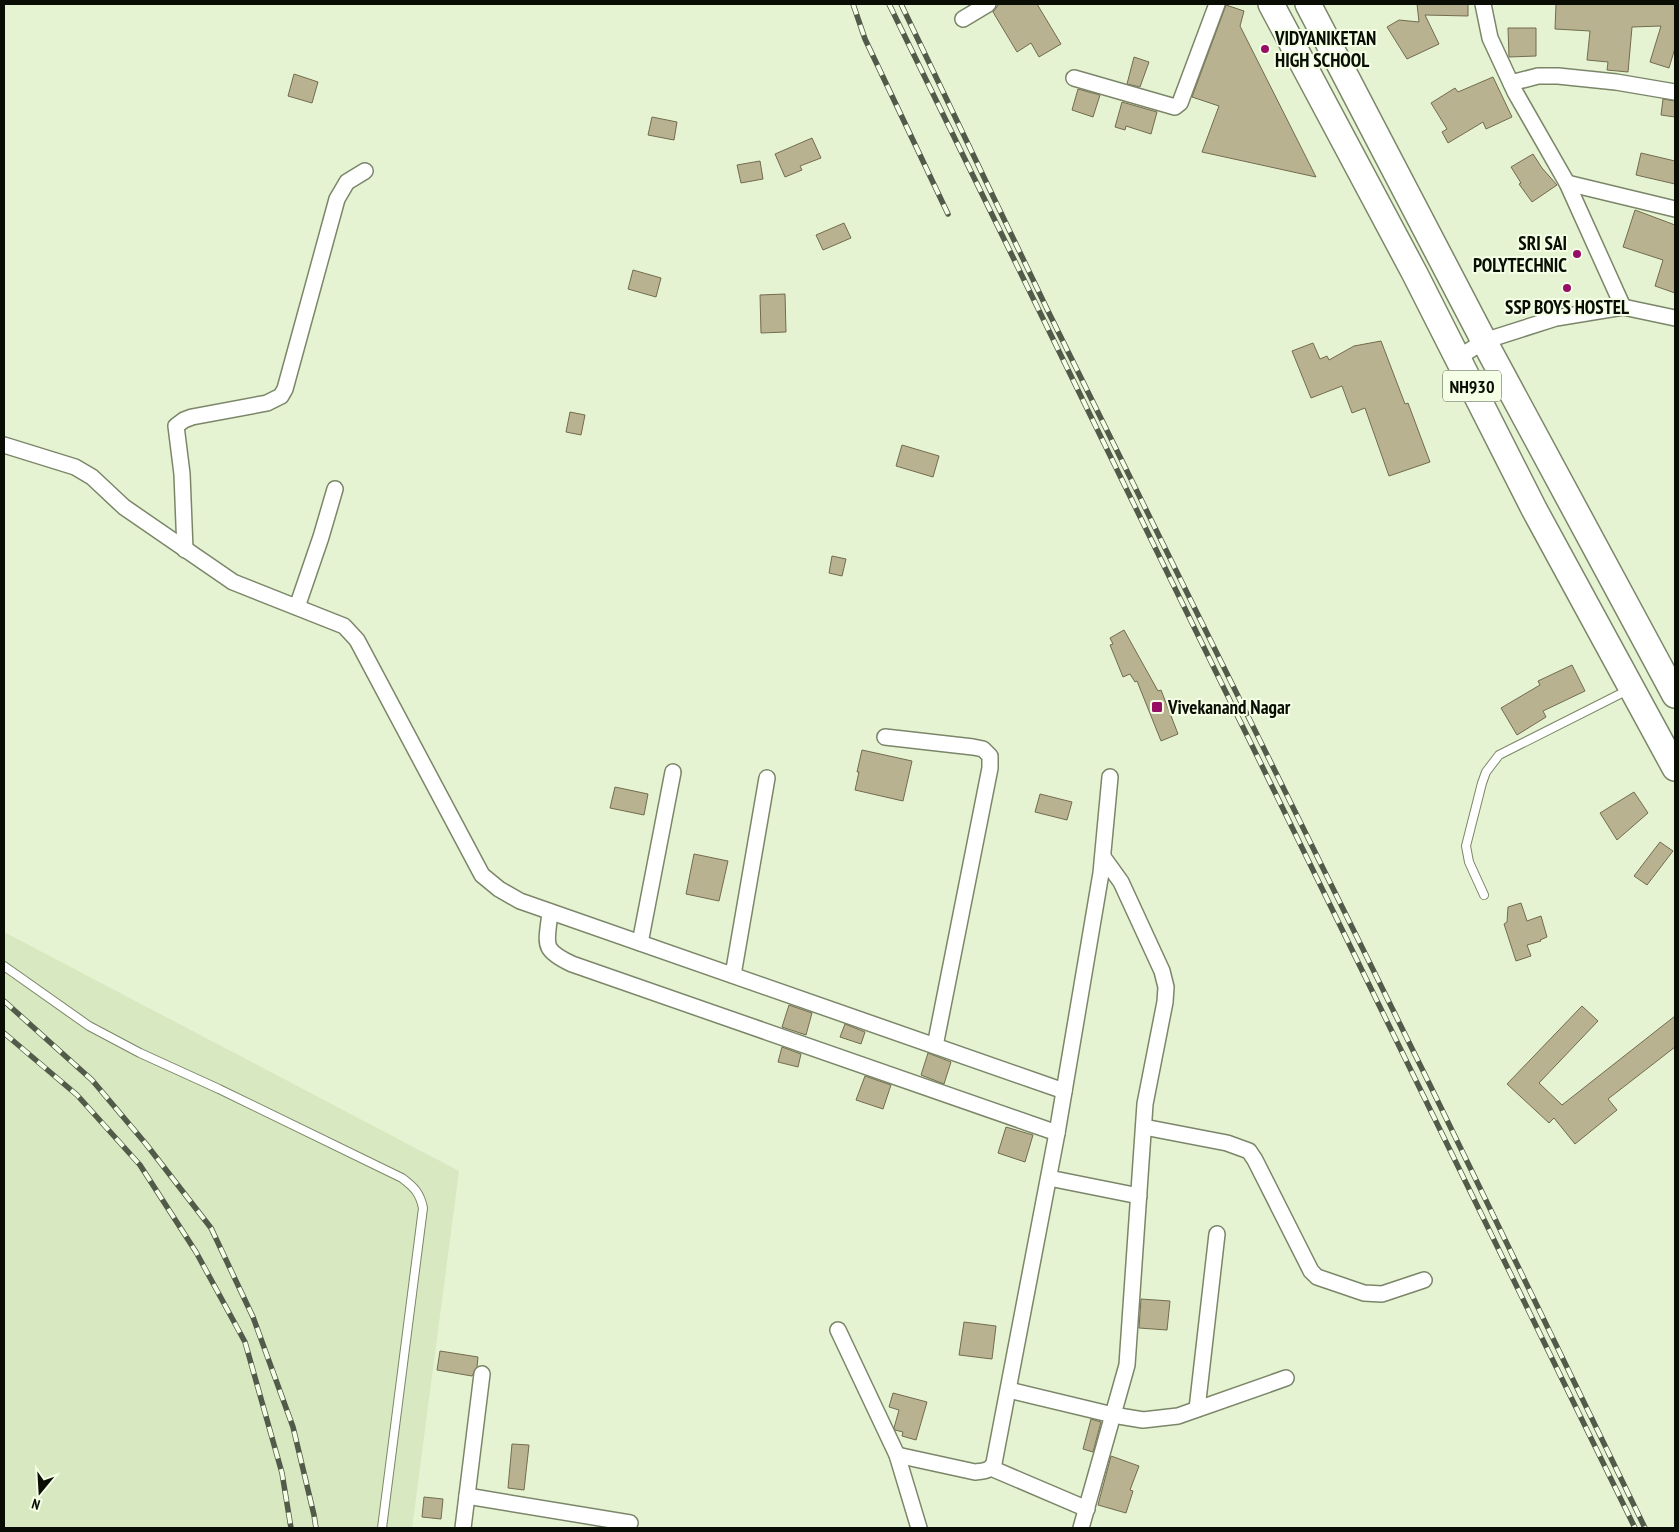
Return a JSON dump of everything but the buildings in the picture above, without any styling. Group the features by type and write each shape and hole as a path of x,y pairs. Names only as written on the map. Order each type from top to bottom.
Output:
{"highway":[{"name":"NH930","path":"1271,4 1415,274 1534,509 1675,768"},
{"name":"NH930","path":"1308,4 1484,341 1675,695"}],"street":[{"path":"963,19 988,4"},
{"path":"1074,78 1175,107 1180,103 1217,4"},
{"path":"1483,4 1490,38 1511,83 1567,183 1623,307"},
{"path":"1511,83 1538,76 1558,76 1616,82 1675,92"},
{"path":"185,550 182,474 176,426 192,417 267,403 281,396 285,389 337,199 348,182 365,171"},
{"path":"1567,183 1675,210"},
{"path":"1458,358 1484,341 1556,318 1623,307 1675,318"},
{"path":"4,444 83,471 124,507 233,582 344,626 357,640 482,875 499,890 520,902 1064,1091"},
{"path":"296,608 322,537 335,489"},
{"path":"885,738 973,747 983,749 990,756 990,768 935,1046"},
{"path":"640,943 673,772"},
{"path":"897,1455 975,1472 986,1471 991,1468 998,1449 1057,1133 1103,857 1110,777"},
{"path":"733,975 767,778"},
{"path":"1081,1528 1127,1365 1146,1104 1165,1002 1166,987 1162,971 1120,882 1103,857"},
{"path":"550,912 547,945 552,953 572,964 1057,1133"},
{"path":"1144,1127 1227,1143 1249,1151 1311,1271 1317,1277 1364,1293 1382,1294 1424,1280"},
{"path":"1049,1178 1139,1196"},
{"path":"1197,1410 1217,1234"},
{"path":"838,1330 897,1455 919,1528"},
{"path":"463,1528 482,1374"},
{"path":"1009,1390 1113,1415 1143,1420 1178,1416 1286,1378"},
{"path":"991,1468 1087,1508"},
{"path":"467,1496 630,1523"}],"lane":[{"path":"1484,895 1469,862 1466,846 1486,772 1499,755 1632,688"},
{"path":"4,966 89,1026 402,1178 415,1188 421,1198 423,1208 382,1528"}],"shaded area":[{"path":"4,932 459,1171 412,1528 4,1528"}],"railway":[{"path":"853,4 865,39 948,214"},
{"path":"889,4 1635,1528"},
{"path":"901,4 1048,311 1429,1083 1645,1528"},
{"path":"4,1001 92,1080 146,1144 211,1228 253,1317 293,1427 316,1528"},
{"path":"4,1033 77,1095 140,1165 196,1252 245,1342 282,1473 291,1528"}],"place":[{"name":"VIDYANIKETAN HIGH SCHOOL","path":"1265,49"},
{"name":"SRI SAI POLYTECHNIC","path":"1577,254"},
{"name":"SSP BOYS HOSTEL","path":"1567,288"},
{"name":"Vivekanand Nagar","path":"1157,707"}]}
